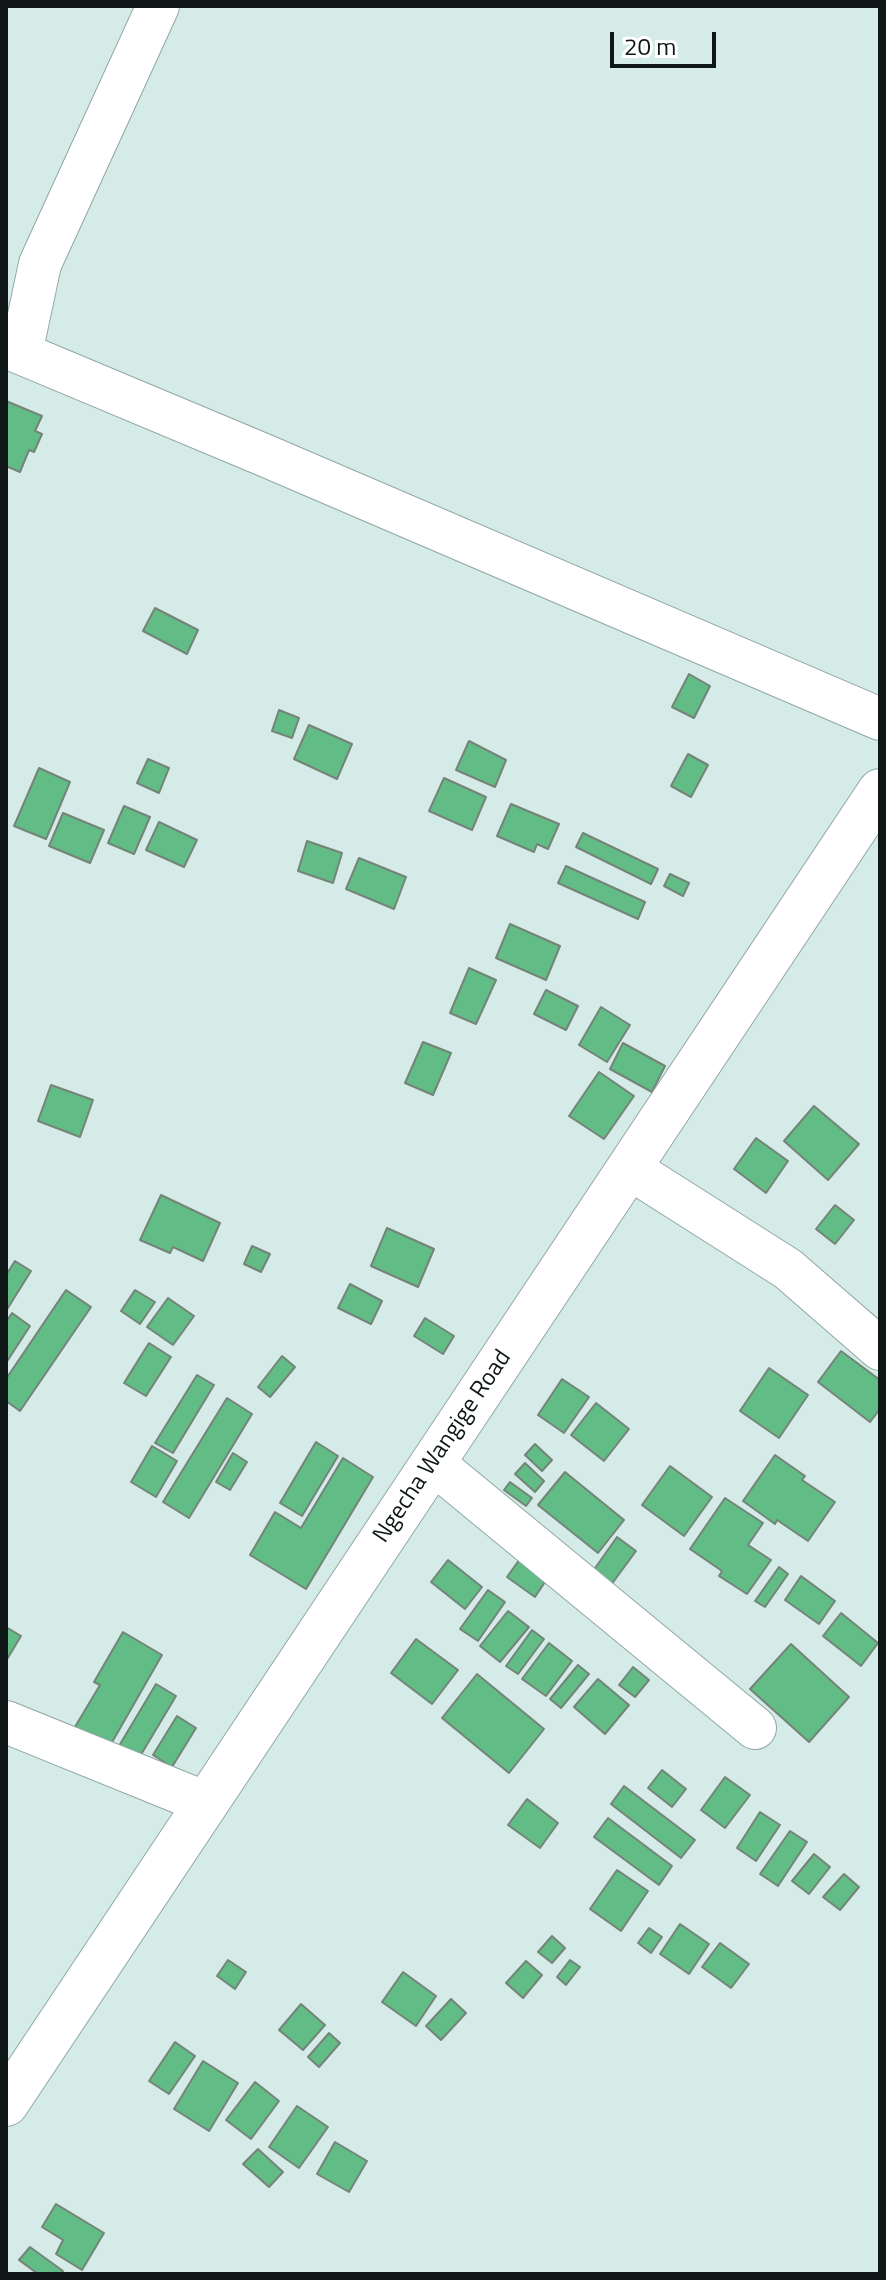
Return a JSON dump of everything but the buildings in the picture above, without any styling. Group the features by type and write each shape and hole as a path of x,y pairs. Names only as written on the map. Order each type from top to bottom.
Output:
{"street":[{"path":"158,6 40,264 13,350 880,719"},
{"name":"Ngecha Wangige Road","path":"6,2104 880,791"},
{"path":"629,1168 788,1269 880,1349"},
{"path":"433,1463 755,1728"},
{"path":"6,1722 206,1803"}]}
